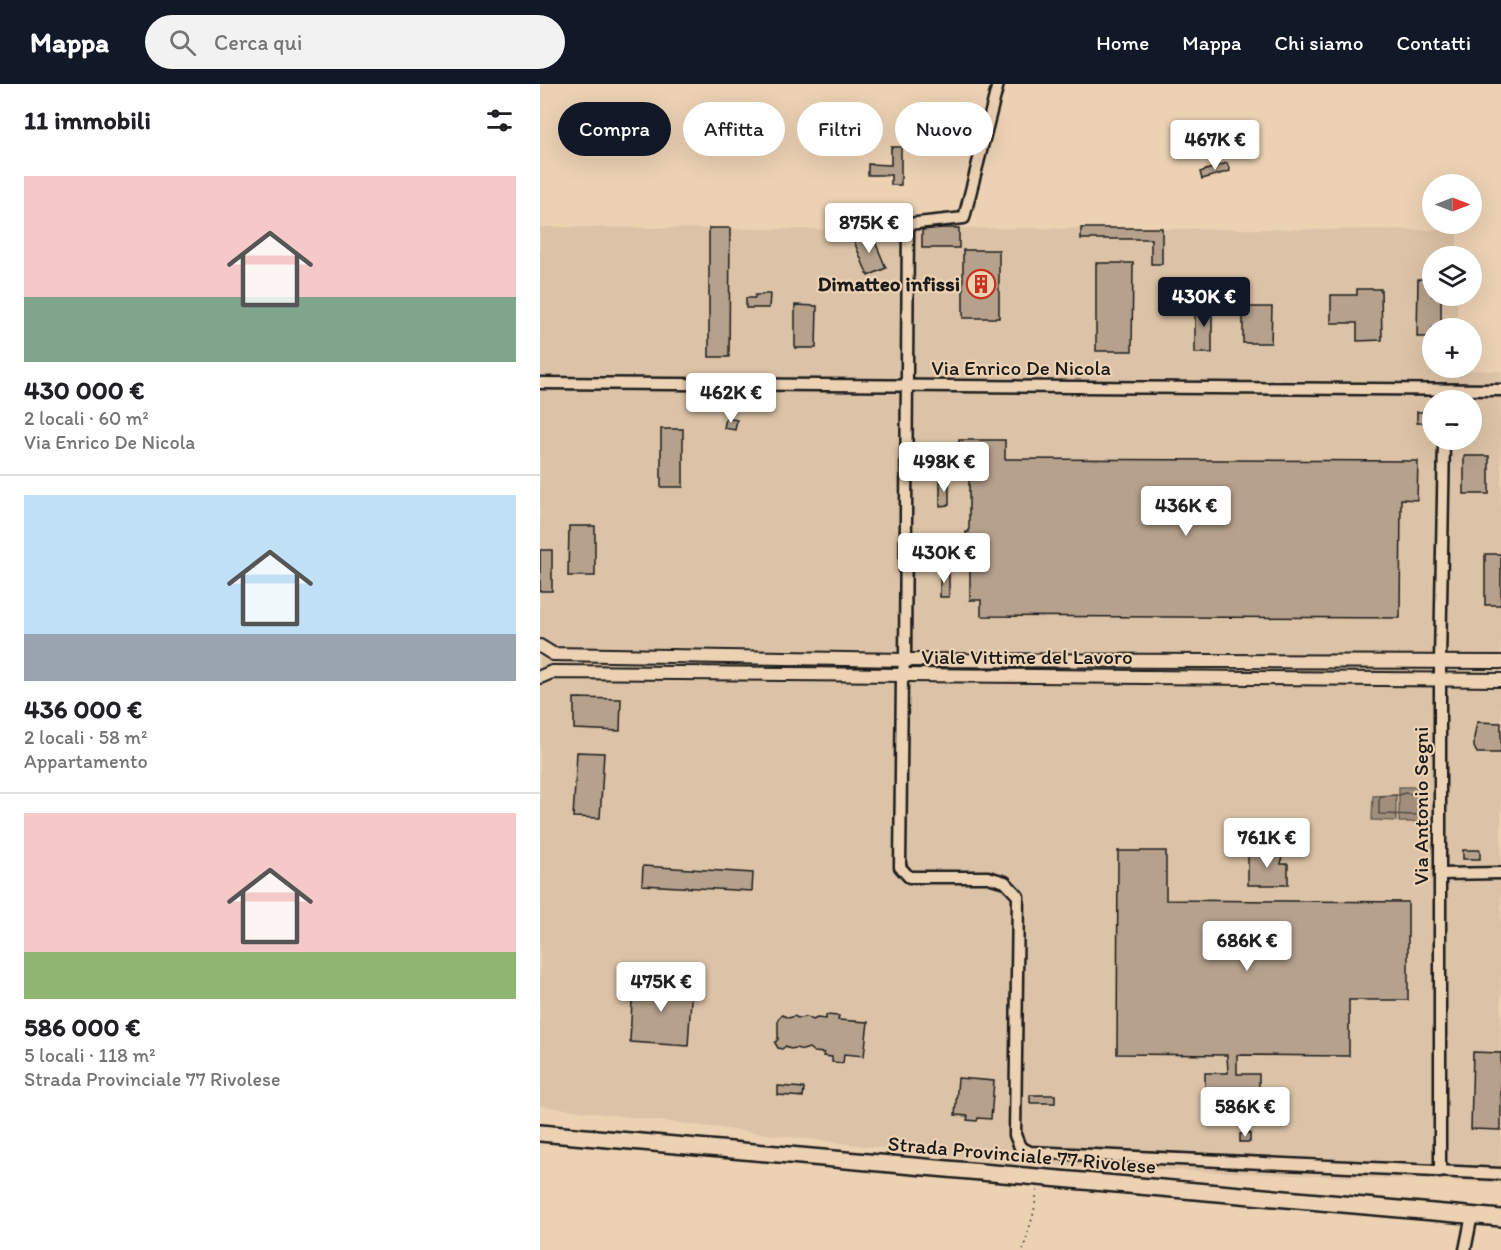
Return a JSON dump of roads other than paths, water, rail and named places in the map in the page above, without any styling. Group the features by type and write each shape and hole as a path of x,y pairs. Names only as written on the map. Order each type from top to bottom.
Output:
{"main road":[{"name":"Strada Provinciale 77 Rivolese","path":"540,1133 1501,1218"}],"street":[{"path":"998,84 964,218 908,224 900,867 909,877 988,877 1005,882 1018,896 1015,1135 1020,1147 1030,1152 1501,1174"},
{"name":"Via Enrico De Nicola","path":"540,383 1422,395"},
{"name":"Via Enrico De Nicola","path":"1482,392 1501,390"},
{"name":"Via Antonio Segni","path":"1440,1172 1440,662 1444,450"},
{"name":"Viale Vittime del Lavoro","path":"540,646 554,654 904,660 1501,662"},
{"name":"Viale Vittime del Lavoro","path":"540,677 552,672 1501,680"},
{"path":"1440,874 1501,873"},
{"path":"1465,1250 1472,1215"}],"water":[{"path":"1399,787 1425,787 1426,822 1399,822"},
{"path":"1396,795 1396,821 1372,820 1373,796"}],"place":[{"name":"Dimatteo infissi","path":"981,284"}]}
